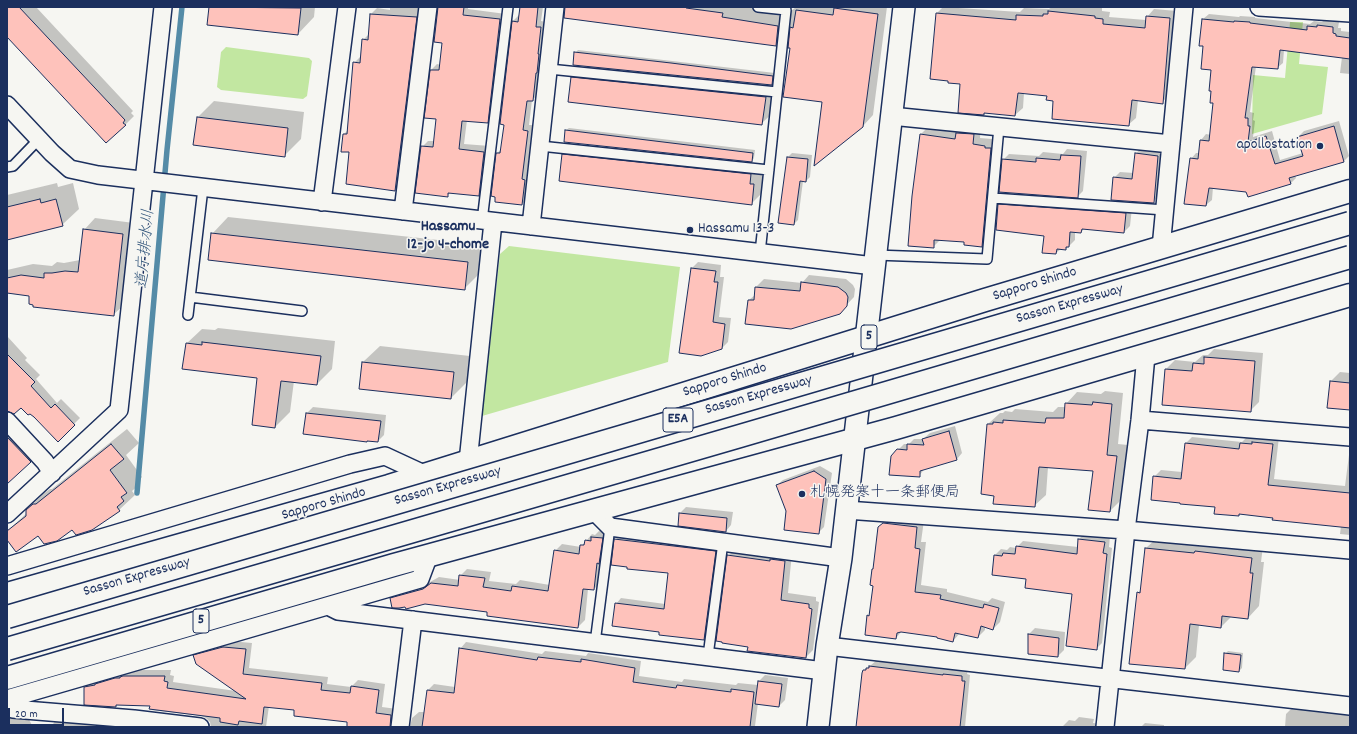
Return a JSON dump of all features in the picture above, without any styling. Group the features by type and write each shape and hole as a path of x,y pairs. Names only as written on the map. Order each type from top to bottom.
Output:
{"highway":[{"name":"Sapporo Shindo","path":"7,594 390,486 866,338 1350,191"},
{"name":"Sasson Expressway","path":"7,616 1350,224"},
{"name":"E5A","path":"7,649 748,434 1350,257"},
{"name":"5","path":"7,678 428,555 854,440 1350,295"}],"street":[{"path":"7,514 119,410 148,182 163,7"},
{"path":"322,202 347,7"},
{"path":"403,212 428,7"},
{"path":"532,226 555,7"},
{"path":"818,727 827,646 841,558 904,7"},
{"path":"1161,248 1184,7"},
{"path":"1259,7 1308,9 1350,13"},
{"path":"7,105 70,169 98,175 760,253 875,261"},
{"path":"891,116 1171,144"},
{"path":"468,462 487,221"},
{"path":"1105,727 1146,355"},
{"path":"1140,420 1350,437"},
{"path":"7,421 52,473"},
{"path":"7,566 350,464 385,456 426,475"},
{"path":"846,510 1126,530 1350,550"},
{"path":"594,511 610,527 841,558"},
{"path":"200,727 134,723 13,709 8,699 420,579 428,555"},
{"path":"328,606 338,611 824,671"},
{"path":"400,727 413,620"},
{"path":"827,646 1350,706"}],"lane":[{"path":"487,221 508,7"},
{"path":"758,7 786,10 760,253"},
{"path":"549,69 777,92"},
{"path":"875,261 987,259 999,127"},
{"path":"7,167 13,166 39,139"},
{"path":"540,146 769,170"},
{"path":"188,315 203,188"},
{"path":"992,198 1165,210"},
{"path":"190,297 302,311"},
{"path":"595,643 610,527"},
{"path":"708,656 724,542"}],"green space":[{"path":"1290,22 1303,22 1299,64 1328,67 1322,114 1252,134 1253,75 1285,78"},
{"path":"226,47 309,58 312,61 307,96 303,99 221,90 217,87 221,52"},
{"path":"509,246 680,267 668,362 482,416 500,254"}],"building":[{"path":"7,7 19,7 125,120 123,123 126,125 106,143 7,37"},
{"path":"209,7 301,8 298,35 207,25"},
{"path":"438,7 464,7 463,15 500,19 488,123 462,121 459,149 484,152 479,196 448,193 448,197 415,193 421,146 433,147 436,119 424,118 430,70 439,70 442,43 434,42"},
{"path":"520,7 538,7 536,27 541,27 533,101 527,101 523,130 528,131 522,179 525,180 522,205 495,202 495,197 491,196 496,153 500,153 504,125 500,124 512,21 518,22"},
{"path":"565,7 686,7 723,13 722,17 778,26 776,46 564,18"},
{"path":"834,8 878,14 863,127 814,166 822,102 783,97 790,48 788,48 790,27 793,28 796,10 833,15"},
{"path":"1048,11 1095,16 1095,18 1103,19 1103,24 1145,28 1146,16 1170,18 1163,104 1132,100 1129,126 1052,119 1053,101 1046,100 1047,96 1018,93 1015,116 984,113 984,115 958,113 960,84 930,79 936,13 1016,20 1016,15 1043,16 1043,14 1048,14"},
{"path":"370,14 417,17 395,191 346,184 349,152 341,152 343,134 347,134 353,62 360,63 362,39 368,40"},
{"path":"1202,19 1250,22 1307,30 1307,26 1317,27 1317,25 1333,27 1333,33 1336,34 1336,36 1350,38 1350,59 1280,50 1278,69 1252,67 1245,118 1248,118 1248,126 1250,126 1248,142 1266,136 1275,164 1303,156 1297,137 1334,126 1344,162 1289,178 1291,184 1248,197 1246,192 1209,188 1206,206 1184,204 1190,158 1198,159 1200,140 1209,141 1213,103 1210,103 1211,91 1209,91 1211,70 1201,69 1203,46 1199,46"},
{"path":"574,52 773,76 772,85 573,65"},
{"path":"571,77 766,97 762,125 568,102"},
{"path":"197,117 288,128 285,157 193,145"},
{"path":"565,130 753,153 752,162 564,142"},
{"path":"956,133 974,134 973,144 985,146 985,148 991,148 982,247 964,245 964,242 934,240 934,248 908,246 912,196 920,134 955,139"},
{"path":"1135,153 1158,156 1154,203 1111,200 1113,177 1132,179"},
{"path":"562,154 751,174 750,184 754,184 752,205 559,181"},
{"path":"1061,155 1081,156 1078,198 999,192 1002,159 1036,162 1036,158 1060,160"},
{"path":"787,157 808,159 806,182 800,181 794,225 778,223"},
{"path":"40,199 41,203 56,199 63,226 7,240 7,207"},
{"path":"998,204 1126,213 1124,233 1082,229 1081,233 1070,232 1069,247 1066,247 1066,250 1057,249 1056,254 1042,253 1044,236 996,230"},
{"path":"83,229 123,234 114,316 33,307 33,305 29,304 29,296 7,293 7,278 21,275 44,278 44,273 65,271 78,272"},
{"path":"211,233 468,262 465,290 208,260"},
{"path":"691,268 716,271 714,282 718,282 713,322 725,324 722,349 701,356 679,353"},
{"path":"801,282 838,287 846,293 848,297 847,306 840,314 791,329 745,324 748,300 754,300 755,287 800,291"},
{"path":"202,342 321,356 317,385 281,381 275,428 252,425 257,378 182,369 186,343 202,345"},
{"path":"7,354 35,382 31,386 51,408 55,404 75,425 58,442 34,417 30,414 28,415 21,408 14,414 7,411"},
{"path":"1204,357 1255,361 1251,412 1162,405 1165,369 1192,371 1193,363 1204,364"},
{"path":"362,362 454,372 451,399 359,389"},
{"path":"1330,381 1350,383 1350,410 1327,408"},
{"path":"1093,402 1112,404 1107,455 1117,456 1110,512 1088,510 1093,471 1039,467 1035,507 993,504 994,496 981,494 987,424 993,424 993,422 1003,423 1003,420 1045,423 1046,418 1064,418 1065,403 1092,405"},
{"path":"306,413 381,421 378,442 303,434"},
{"path":"949,431 957,460 920,471 920,477 889,475 891,456 897,449 907,450 907,444 924,445 922,439"},
{"path":"7,437 31,462 7,484"},
{"path":"1252,442 1273,444 1268,485 1350,493 1350,528 1272,520 1273,518 1239,514 1239,516 1214,514 1215,507 1151,500 1153,476 1181,479 1185,443 1239,449 1240,443 1252,444"},
{"path":"111,444 124,459 110,470 127,493 121,497 124,501 117,507 120,511 92,530 76,535 72,530 57,541 44,544 38,536 16,552 7,540 7,531 26,516 26,510 33,504 36,504"},
{"path":"814,471 826,479 819,534 784,530 786,511 776,485"},
{"path":"679,513 727,518 726,532 678,526"},
{"path":"883,523 917,527 915,548 920,549 915,592 941,595 940,599 983,608 984,604 999,608 993,630 981,626 978,638 955,633 953,642 937,637 901,632 897,633 896,639 865,635 867,615 869,616 873,586 870,585 878,527"},
{"path":"591,537 603,538 599,564 597,563 594,590 583,589 578,628 487,616 487,612 425,604 406,609 405,607 392,608 390,598 423,589 431,583 458,586 459,575 485,578 483,587 511,591 512,586 548,591 554,550 579,554 580,545 584,545 585,540 591,541"},
{"path":"614,539 716,551 704,640 659,635 659,632 612,626 615,603 664,609 668,573 627,569 627,567 611,565"},
{"path":"1078,539 1105,542 1103,553 1107,554 1097,650 1066,646 1072,594 1025,588 1026,579 992,575 994,555 1002,556 1003,553 1015,554 1016,546 1077,554"},
{"path":"1145,548 1194,553 1195,551 1252,558 1250,573 1253,573 1248,619 1222,616 1221,628 1190,624 1185,669 1129,664 1137,592 1140,593"},
{"path":"727,555 770,561 770,559 785,561 781,600 809,604 809,608 812,609 806,658 747,651 748,647 716,641"},
{"path":"1028,634 1059,638 1058,657 1028,654"},
{"path":"223,647 246,649 243,674 322,683 321,690 350,693 351,686 379,690 376,713 391,715 390,727 347,727 347,722 294,716 294,710 264,707 262,724 239,721 238,725 220,722 220,718 149,709 150,706 116,705 116,707 84,705 84,687 123,676 165,676 164,681 168,682 167,688 246,699 196,664 193,655"},
{"path":"459,648 537,660 538,657 581,662 581,659 635,668 633,682 676,688 677,685 731,692 731,689 754,692 750,727 422,727 427,690 454,693"},
{"path":"1224,653 1241,655 1239,672 1223,670"},
{"path":"869,666 962,676 962,681 965,681 960,727 856,727 862,673 863,670 869,668"},
{"path":"758,681 782,684 779,707 755,704"}],"waterway":[{"name":"道庁排水川","path":"137,493 167,150 182,7"}],"place":[{"name":"apollostation","path":"1320,146"},
{"name":"Hassamu 13-3","path":"690,230"},
{"name":"札幌発寒十一条郵便局","path":"802,494"}],"district":[{"name":"Hassamu 12-jo 4-chome","path":"448,237"}]}
